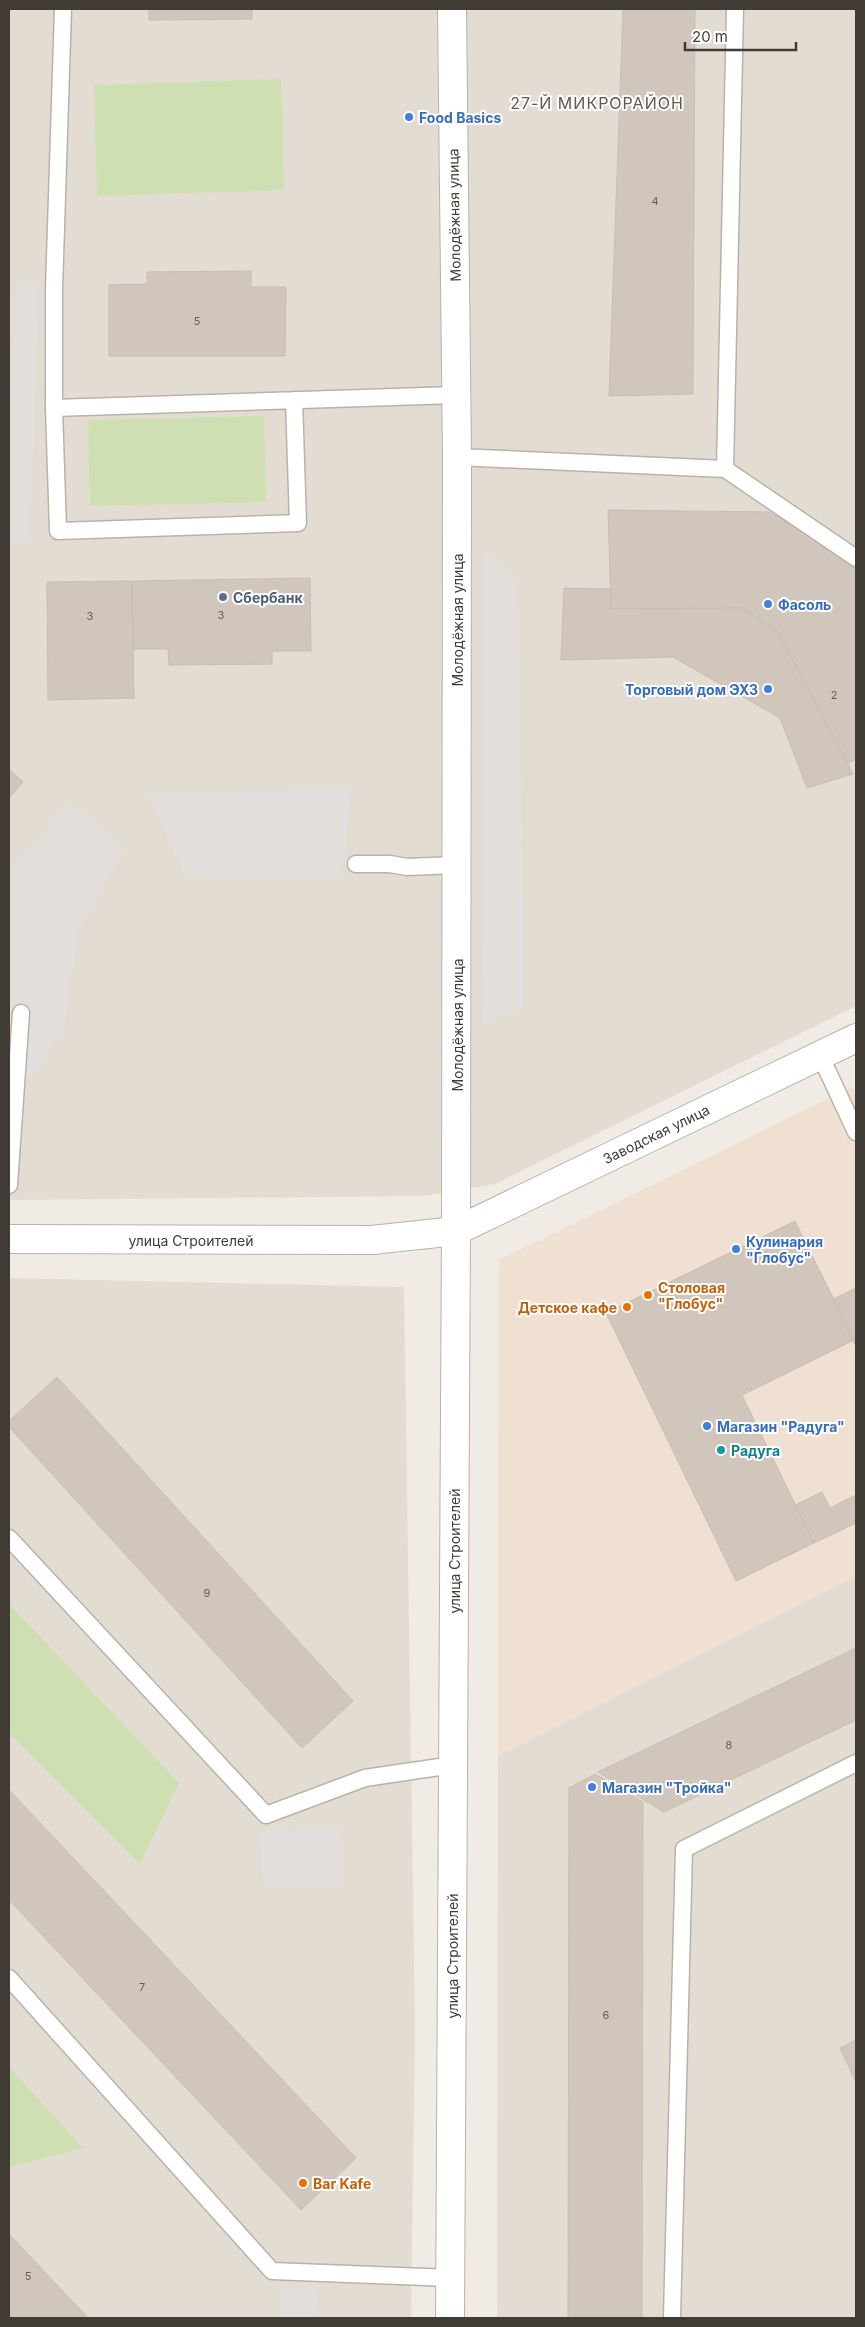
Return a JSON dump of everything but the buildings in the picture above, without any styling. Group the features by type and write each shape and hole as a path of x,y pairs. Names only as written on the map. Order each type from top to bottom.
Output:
{"street":[{"name":"Молодёжная улица","path":"452,9 456,395 456,1231"},
{"name":"Заводская улица","path":"456,1231 856,1038"},
{"name":"улица Строителей","path":"9,1239 372,1240 456,1231 450,2318"}],"lane":[{"path":"63,9 54,288 54,408 58,530 298,523 294,400"},
{"path":"726,469 735,9"},
{"path":"54,408 456,395"},
{"path":"456,457 726,469 856,558"},
{"path":"356,864 390,864 407,867 456,865"},
{"path":"9,1186 21,1013"},
{"path":"820,1055 856,1132"},
{"path":"9,1538 266,1815 364,1778 453,1765"},
{"path":"672,2318 684,1849 856,1763"},
{"path":"9,1978 272,2271 451,2278"}],"shaded area":[{"path":"9,9 856,9 856,1006 495,1184 422,1196 9,1200"},
{"path":"16,284 39,285 30,541 9,540 9,476"},
{"path":"484,549 519,585 523,1007 483,1025"},
{"path":"351,790 342,879 185,875 147,793"},
{"path":"69,802 124,848 80,926 64,1026 36,1071 9,1090 9,873"},
{"path":"852,1087 856,1096 856,1576 498,1756 499,1260"},
{"path":"9,1278 404,1287 415,2029 411,2318 9,2318"},
{"path":"856,1576 856,2318 497,2318 498,1756"},
{"path":"343,1830 344,1885 264,1888 259,1831"},
{"path":"281,2287 318,2289 316,2318 279,2318"}],"green space":[{"path":"281,79 284,190 97,196 94,85"},
{"path":"264,416 266,502 90,506 88,420"},
{"path":"9,1604 179,1783 140,1864 9,1733"},
{"path":"9,2067 83,2148 9,2167"}],"place":[{"name":"Food Basics","path":"409,117"},
{"name":"Сбербанк","path":"223,597"},
{"name":"Фасоль","path":"768,604"},
{"name":"Торговый дом ЭХЗ","path":"768,689"},
{"name":"Кулинария \"Глобус\"","path":"736,1249"},
{"name":"Столовая \"Глобус\"","path":"648,1295"},
{"name":"Детское кафе","path":"627,1307"},
{"name":"Магазин \"Радуга\"","path":"707,1426"},
{"name":"Радуга","path":"721,1450"},
{"name":"Магазин \"Тройка\"","path":"592,1787"},
{"name":"Bar Kafe","path":"303,2183"}],"district":[{"name":"27-Й МИКРОРАЙОН","path":"597,103"}]}
